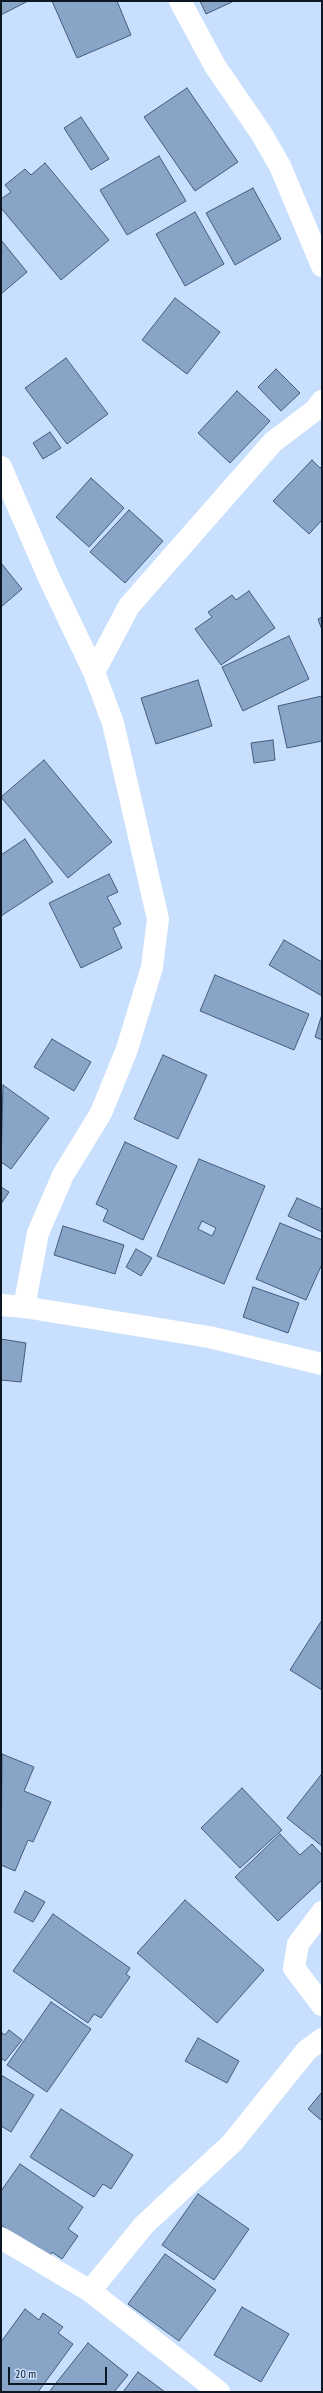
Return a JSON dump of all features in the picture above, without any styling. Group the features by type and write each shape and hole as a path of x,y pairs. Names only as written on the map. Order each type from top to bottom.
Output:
{"street":[{"path":"180,1 214,66 261,133 280,166 322,266"},
{"path":"94,672 128,606 273,442 315,410 322,401"},
{"path":"1,467 49,578 94,672 113,723 158,919 152,966 127,1049 101,1113 63,1175 38,1233 24,1307"},
{"path":"1,1305 24,1307 210,1337 322,1364"},
{"path":"322,1912 298,1944 294,1968 322,2006"},
{"path":"90,2291 144,2225 232,2143 308,2050 322,2039"},
{"path":"1,2238 90,2291 219,2392"}],"building":[{"path":"1,1 28,1 1,15"},
{"path":"52,1 117,1 131,35 77,58"},
{"path":"200,1 234,1 206,14"},
{"path":"187,88 238,162 195,191 144,117"},
{"path":"81,117 109,159 91,170 64,128"},
{"path":"159,156 186,201 127,235 100,190"},
{"path":"45,163 109,240 61,280 1,208 1,199 11,192 5,185 25,169 31,175"},
{"path":"253,188 281,239 235,265 206,213"},
{"path":"195,212 224,264 185,286 156,234"},
{"path":"1,240 27,272 1,294"},
{"path":"175,298 220,332 187,374 142,340"},
{"path":"66,358 108,414 67,444 25,388"},
{"path":"276,369 300,393 281,411 258,387"},
{"path":"237,391 270,421 230,463 198,433"},
{"path":"50,432 61,448 43,459 33,443"},
{"path":"312,460 320,468 322,466 322,520 309,534 273,501"},
{"path":"91,478 124,508 89,547 56,517"},
{"path":"129,510 163,541 125,583 90,552"},
{"path":"1,563 22,589 1,607"},
{"path":"249,591 275,628 221,665 195,629 212,617 208,612 232,595 236,600"},
{"path":"322,617 322,630 318,619"},
{"path":"289,636 309,679 243,711 222,667"},
{"path":"198,680 212,726 156,744 141,698"},
{"path":"322,696 322,741 287,748 278,706"},
{"path":"273,740 275,760 254,763 251,743"},
{"path":"44,760 112,842 68,878 1,797"},
{"path":"25,839 53,882 1,916 1,855"},
{"path":"109,874 118,892 107,897 121,924 113,928 122,948 81,968 49,903"},
{"path":"284,940 322,962 322,996 269,965"},
{"path":"215,975 309,1014 294,1050 200,1011"},
{"path":"322,1014 322,1040 315,1037"},
{"path":"52,1039 91,1062 74,1091 34,1067"},
{"path":"163,1055 207,1075 178,1139 134,1119"},
{"path":"3,1085 49,1118 11,1169 1,1162"},
{"path":"125,1142 177,1166 143,1240 103,1221 108,1210 96,1204"},
{"path":"199,1159 265,1186 224,1284 157,1256","holes":["202,1221 216,1228 212,1236 198,1229"]},
{"path":"1,1187 9,1192 1,1204"},
{"path":"297,1198 322,1209 322,1232 288,1216"},
{"path":"280,1223 322,1240 322,1264 306,1300 256,1279"},
{"path":"63,1226 124,1245 115,1274 54,1255"},
{"path":"136,1249 152,1258 141,1276 126,1267"},
{"path":"253,1287 299,1303 288,1333 243,1317"},
{"path":"1,1339 26,1343 21,1382 1,1380"},
{"path":"322,1620 322,1690 290,1670"},
{"path":"2,1754 34,1767 24,1791 51,1802 33,1842 28,1840 15,1871 1,1865"},
{"path":"321,1775 322,1776 322,1846 287,1818"},
{"path":"242,1788 282,1830 240,1868 201,1828"},
{"path":"280,1834 300,1855 312,1844 322,1855 322,1880 278,1921 235,1877"},
{"path":"25,1891 45,1902 33,1922 14,1912"},
{"path":"185,1900 264,1970 217,2023 137,1953"},
{"path":"53,1914 130,1968 126,1974 130,1977 101,2018 94,2014 88,2023 13,1971"},
{"path":"51,2002 91,2029 47,2092 7,2065"},
{"path":"9,2030 22,2040 5,2061 1,2058 1,2032 5,2035"},
{"path":"198,2038 239,2061 227,2083 185,2061"},
{"path":"1,2075 34,2095 11,2132 1,2126"},
{"path":"322,2092 322,2121 308,2109"},
{"path":"61,2109 133,2155 111,2189 103,2184 94,2197 30,2157"},
{"path":"20,2164 83,2207 68,2229 78,2236 62,2259 52,2252 49,2257 1,2225 1,2191"},
{"path":"198,2194 249,2229 214,2280 162,2245"},
{"path":"165,2254 216,2290 179,2341 128,2304"},
{"path":"242,2307 289,2334 261,2382 214,2355"},
{"path":"25,2309 39,2320 43,2313 63,2327 58,2333 73,2344 38,2392 1,2392 1,2342"},
{"path":"88,2343 128,2375 114,2392 49,2392"},
{"path":"138,2372 165,2392 123,2392"}]}
